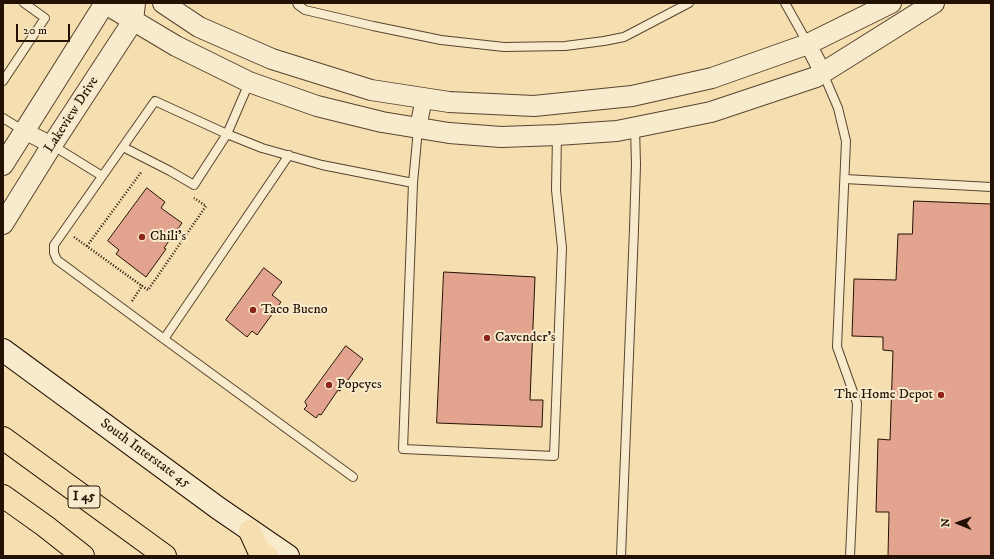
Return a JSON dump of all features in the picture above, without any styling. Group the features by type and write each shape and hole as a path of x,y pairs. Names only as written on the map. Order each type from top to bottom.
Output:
{"highway":[{"name":"I 45","path":"3,438 165,556"},
{"path":"3,496 83,556"},
{"path":"45,526 63,556"},
{"path":"250,531 259,550 267,556"}],"main road":[{"name":"South Interstate 45","path":"3,350 250,531 288,556"}],"street":[{"path":"3,164 104,3 134,12 176,46 249,82 317,106 382,122 448,133 501,137 617,131 711,112 816,77 934,3"},
{"path":"163,3 199,27 272,59 370,90 449,102 534,106 632,96 712,78 808,44 891,3"},
{"name":"Lakeview Drive","path":"3,224 134,12"},
{"path":"808,44 823,73"},
{"path":"418,128 424,98"},
{"path":"24,132 52,145"}],"lane":[{"path":"3,82 44,18 24,3"},
{"path":"297,3 305,10 373,26 441,40 504,47 565,46 624,37 689,3"},
{"path":"785,3 808,44"},
{"path":"823,73 838,108 846,141 837,347 857,403 850,556"},
{"path":"123,147 194,185 227,134 249,82"},
{"path":"353,477 57,260 54,253 54,245 155,101 227,134 262,148 322,165 413,183"},
{"path":"3,118 24,132"},
{"path":"418,128 413,183 403,449 554,456 562,248 556,190 557,135"},
{"path":"621,556 634,229 636,164 635,128"},
{"path":"52,145 102,176"},
{"path":"164,339 289,155"},
{"path":"845,179 991,187"}],"path":[{"path":"87,246 150,161"},
{"path":"64,230 148,290 206,206 192,196 194,185"},
{"path":"125,311 142,286"}],"building":[{"name":"Chili's","path":"147,188 165,202 161,208 182,223 146,277 116,254 119,250 108,241"},
{"name":"The Home Depot","path":"914,201 991,204 991,556 888,556 889,512 876,512 878,439 890,440 893,351 883,350 883,337 852,336 854,279 896,280 898,234 912,234"},
{"path":"264,268 282,282 272,295 281,302 257,335 252,331 247,337 226,320"},
{"name":"Cavender's","path":"444,272 535,277 530,400 543,400 542,427 437,423"},
{"path":"346,346 363,359 340,391 338,390 321,415 319,414 316,418 304,409 307,406 305,402"}],"place":[{"name":"Chili's","path":"142,237"},
{"name":"Taco Bueno","path":"253,310"},
{"name":"Cavender's","path":"487,338"},
{"name":"Popeyes","path":"329,385"},
{"name":"The Home Depot","path":"941,395"}]}
